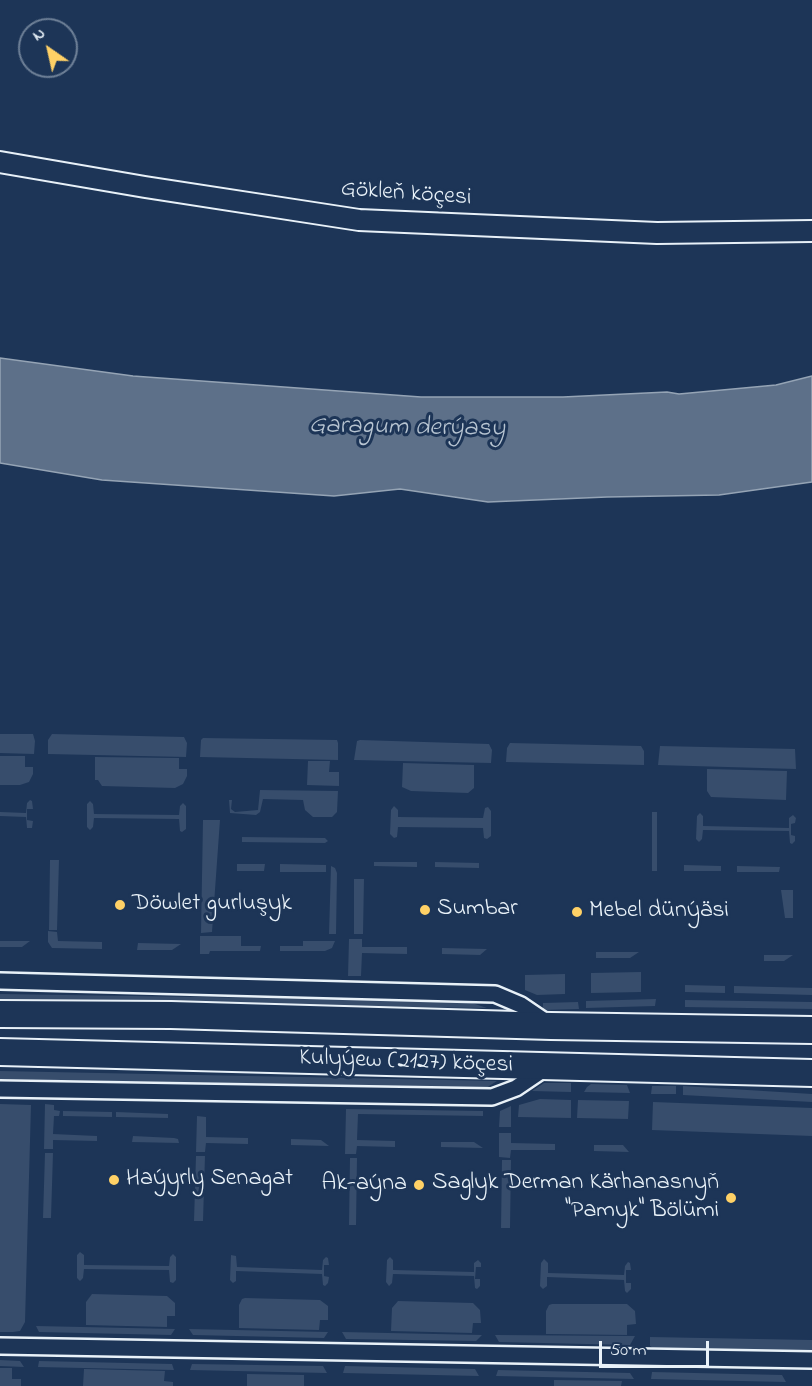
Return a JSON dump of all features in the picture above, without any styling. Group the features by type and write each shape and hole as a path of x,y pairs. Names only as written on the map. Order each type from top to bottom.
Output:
{"highway":[{"name":"Kulyýew (2127) köçesi","path":"0,1014 171,1015 551,1026 812,1030"},
{"name":"Kulyýew (2127) köçesi","path":"0,1052 812,1073"}],"street":[{"name":"Gökleň köçesi","path":"0,162 359,220 657,233 812,231"},
{"path":"0,981 495,994 521,1005 551,1026"},
{"path":"0,1089 492,1097 516,1088 547,1067"},
{"path":"0,1346 812,1360"}],"shaded area":[{"path":"0,734 33,734 34,754 0,753"},
{"path":"52,734 184,737 187,743 186,757 48,754 48,740"},
{"path":"203,738 337,740 338,760 200,757"},
{"path":"357,741 489,744 492,750 491,763 354,760"},
{"path":"510,743 641,746 644,751 644,765 506,762 507,748"},
{"path":"660,746 795,749 796,769 658,765"},
{"path":"0,756 25,756 25,767 33,767 33,774 29,782 20,785 0,785"},
{"path":"95,757 179,758 179,769 187,769 187,776 183,784 175,788 102,786 98,780 95,780"},
{"path":"308,761 330,761 329,772 339,772 339,786 307,785"},
{"path":"403,763 474,765 474,788 468,793 411,791 402,787"},
{"path":"707,769 787,771 786,800 711,797 707,791"},
{"path":"260,790 338,791 337,812 332,817 313,817 305,810 303,800 263,799 260,812 256,815 230,813 229,800 232,800 231,809 235,812 258,810"},
{"path":"30,800 33,809 27,809 27,820 33,821 32,828 27,828 26,817 0,816 0,812 26,813 27,803"},
{"path":"90,801 93,804 94,814 179,815 180,806 183,803 186,806 186,829 180,831 179,819 94,818 93,827 90,830 87,827 87,804"},
{"path":"394,806 398,810 398,817 483,818 485,808 488,807 491,811 491,836 484,838 483,828 398,827 397,837 394,838 390,834 391,810"},
{"path":"652,812 657,812 657,871 652,871"},
{"path":"700,813 703,816 703,826 789,828 789,818 793,815 796,818 795,823 791,824 791,835 795,836 795,841 790,843 789,831 703,830 702,839 699,842 696,839 697,816"},
{"path":"203,820 220,820 212,932 201,933"},
{"path":"242,837 325,838 328,841 325,843 242,842"},
{"path":"50,860 59,860 57,930 49,930"},
{"path":"374,862 417,862 417,867 374,866"},
{"path":"435,862 479,863 479,868 435,867"},
{"path":"237,864 265,864 264,871 237,871"},
{"path":"280,864 326,865 326,872 280,872"},
{"path":"684,865 721,866 721,871 684,871"},
{"path":"331,866 337,873 336,934 329,934"},
{"path":"737,866 780,867 779,872 737,872"},
{"path":"354,879 364,879 363,934 354,934"},
{"path":"781,890 793,890 793,918 785,918"},
{"path":"48,931 57,932 58,941 102,942 102,949 52,948 48,942"},
{"path":"200,936 241,936 241,946 261,946 260,951 210,951 209,954 200,954"},
{"path":"349,939 362,939 362,947 407,947 407,954 362,953 361,976 348,976"},
{"path":"0,941 30,941 22,947 0,947"},
{"path":"303,941 335,941 332,948 325,951 280,951 280,946 303,946"},
{"path":"138,943 181,944 172,950 137,950"},
{"path":"442,948 487,949 480,955 442,954"},
{"path":"596,952 639,952 630,958 596,958"},
{"path":"764,955 793,955 784,961 764,961"},
{"path":"641,972 641,992 591,993 591,973"},
{"path":"565,974 565,994 537,995 525,990 525,975"},
{"path":"685,985 725,986 725,993 685,992"},
{"path":"734,986 812,988 812,995 734,993"},
{"path":"0,994 466,1001 487,1008 0,1002"},
{"path":"656,999 655,1006 586,1008 586,1001"},
{"path":"685,1000 812,1002 812,1009 685,1007"},
{"path":"578,1002 579,1009 543,1010 543,1003"},
{"path":"0,1071 497,1081 486,1088 0,1079"},
{"path":"544,1083 571,1083 571,1092 532,1091"},
{"path":"591,1084 627,1085 630,1093 584,1092"},
{"path":"652,1086 676,1086 676,1094 651,1094"},
{"path":"683,1086 812,1094 812,1102 683,1095"},
{"path":"540,1099 571,1100 571,1118 518,1117 519,1105"},
{"path":"578,1100 629,1101 628,1119 577,1118"},
{"path":"653,1102 812,1108 812,1136 652,1130"},
{"path":"0,1104 31,1105 25,1322 20,1331 13,1332 0,1332"},
{"path":"45,1104 54,1105 54,1110 60,1111 59,1116 54,1116 53,1134 97,1136 97,1141 53,1140 53,1149 44,1149"},
{"path":"511,1106 511,1127 499,1127 500,1111"},
{"path":"346,1109 483,1111 483,1116 358,1114 357,1140 395,1141 395,1147 357,1146 356,1154 345,1154"},
{"path":"63,1111 112,1112 112,1117 63,1116"},
{"path":"116,1112 168,1114 168,1118 116,1117"},
{"path":"197,1116 206,1117 206,1137 248,1138 248,1144 206,1143 205,1152 196,1152"},
{"path":"499,1133 511,1133 511,1143 555,1144 555,1150 511,1150 510,1158 499,1157"},
{"path":"133,1136 174,1138 178,1139 179,1143 132,1142"},
{"path":"291,1139 321,1140 329,1146 291,1145"},
{"path":"441,1142 474,1142 483,1148 441,1147"},
{"path":"594,1145 623,1145 629,1152 594,1151"},
{"path":"45,1153 53,1153 51,1218 43,1218"},
{"path":"196,1156 205,1156 203,1221 194,1221"},
{"path":"350,1158 357,1158 356,1225 349,1225"},
{"path":"502,1160 511,1160 510,1228 501,1228"},
{"path":"80,1252 84,1255 84,1265 169,1266 170,1257 173,1254 176,1257 176,1280 173,1283 170,1282 169,1270 84,1269 83,1278 80,1281 77,1278 77,1255"},
{"path":"231,1255 236,1256 237,1267 322,1270 323,1260 326,1257 329,1265 324,1265 324,1276 329,1277 328,1283 323,1285 322,1274 236,1271 236,1281 233,1283 230,1280"},
{"path":"390,1257 393,1260 393,1270 474,1272 474,1263 478,1260 481,1267 476,1267 475,1279 480,1279 480,1286 475,1288 474,1276 393,1274 392,1283 389,1286 386,1282 387,1260"},
{"path":"544,1259 548,1263 548,1273 624,1275 628,1262 631,1270 626,1270 626,1283 631,1283 631,1289 627,1293 625,1291 624,1280 547,1277 547,1286 543,1289 540,1286 541,1263"},
{"path":"92,1294 167,1296 175,1303 175,1316 167,1316 167,1327 86,1325 86,1302"},
{"path":"245,1298 320,1300 328,1306 328,1320 320,1320 319,1330 239,1328 239,1305"},
{"path":"398,1301 473,1303 480,1310 481,1323 473,1323 472,1333 391,1331 392,1308"},
{"path":"552,1304 627,1304 635,1311 636,1324 627,1325 627,1335 546,1334 546,1311"},
{"path":"36,1326 175,1329 171,1335 39,1332"},
{"path":"189,1329 328,1332 324,1338 193,1335"},
{"path":"342,1332 482,1335 476,1341 346,1339"},
{"path":"495,1335 635,1336 630,1345 499,1342"},
{"path":"650,1337 812,1340 812,1352 656,1350 650,1346"},
{"path":"0,1360 20,1361 24,1367 0,1366"},
{"path":"39,1361 172,1364 174,1370 38,1367"},
{"path":"192,1364 323,1366 327,1373 190,1370"},
{"path":"345,1366 475,1369 479,1376 343,1373"},
{"path":"0,1368 12,1368 12,1379 21,1379 21,1386 0,1386"},
{"path":"84,1369 165,1371 164,1381 173,1382 173,1386 83,1386"},
{"path":"498,1370 630,1373 634,1379 496,1376"},
{"path":"652,1372 782,1375 786,1382 651,1379"},
{"path":"247,1374 304,1375 304,1386 247,1386"},
{"path":"554,1380 622,1381 621,1386 554,1386"}],"water":[{"name":"Garagum derýasy","path":"0,358 133,376 421,397 563,397 667,392 679,394 776,385 812,376 812,482 719,495 488,502 400,489 334,496 102,480 0,463"}],"place":[{"name":"Döwlet gurluşyk","path":"120,905"},
{"name":"Sumbar","path":"425,910"},
{"name":"Mebel dünýäsi","path":"577,912"},
{"name":"Haýyrly Senagat","path":"114,1180"},
{"name":"Ak-aýna","path":"419,1185"},
{"name":"Saglyk Derman Kärhanasnyň \"Pamyk\" Bölümi","path":"731,1198"}]}
